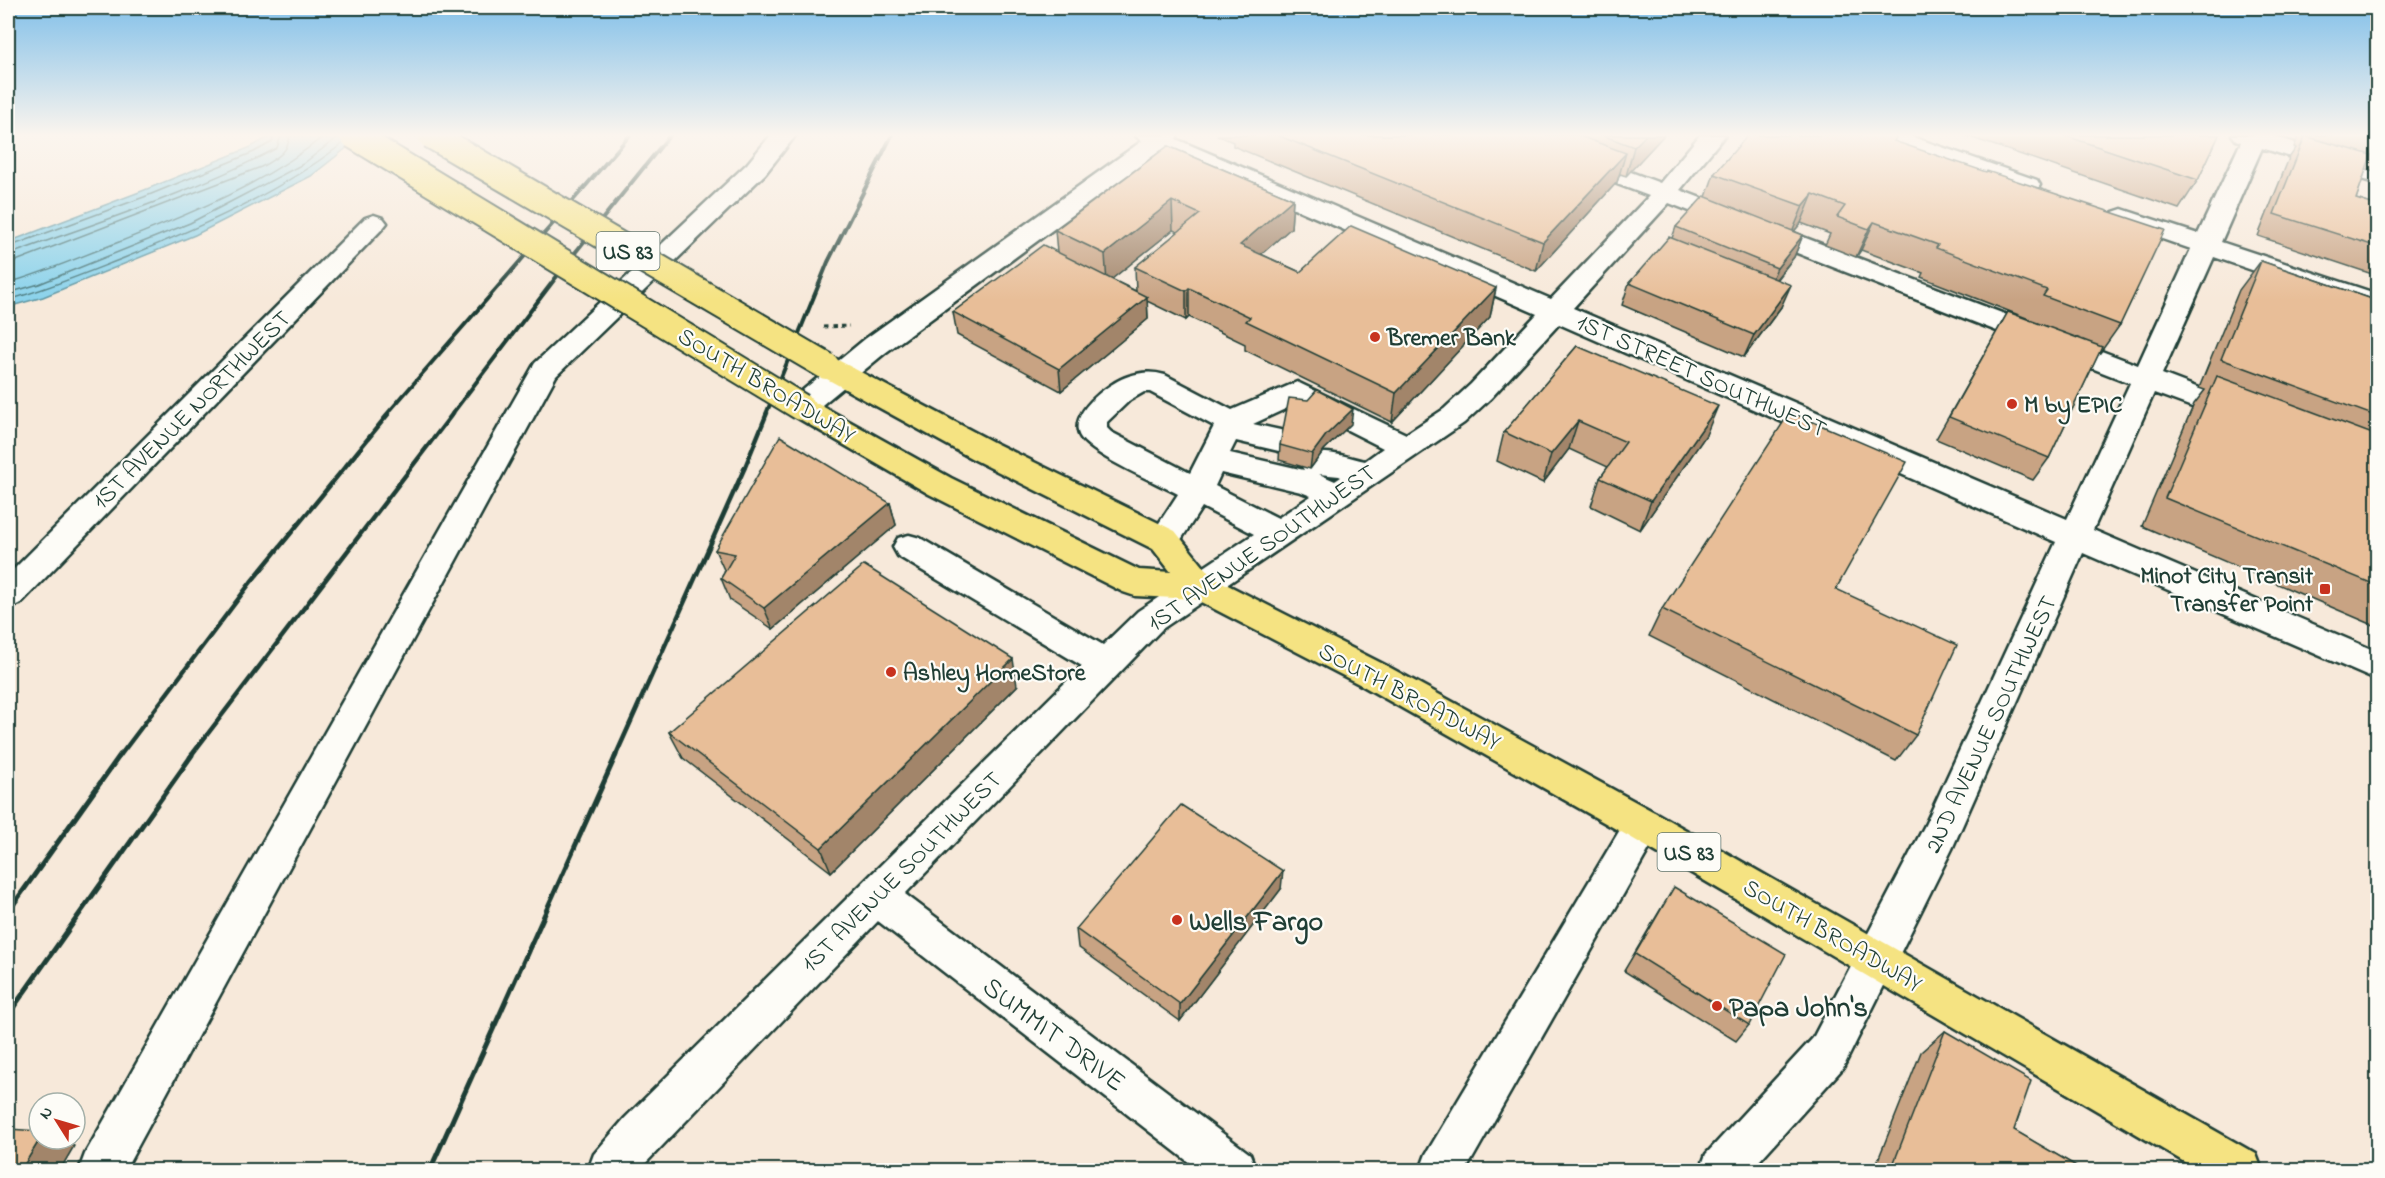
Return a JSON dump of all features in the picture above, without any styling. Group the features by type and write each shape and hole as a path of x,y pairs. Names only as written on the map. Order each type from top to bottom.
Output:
{"main road":[{"name":"SOUTH BROADWAY","path":"444,190 801,407 940,486 1135,583 1200,586"},
{"name":"SOUTH BROADWAY","path":"525,190 832,370 982,450 1164,540 1200,586 1424,702 1877,959 2240,1170"}],"street":[{"path":"101,1170 544,370 734,190"},
{"path":"801,407 832,370 1083,190"},
{"name":"1ST STREET SOUTHWEST","path":"1278,190 2378,667"},
{"path":"1657,190 2267,425"},
{"name":"1ST AVENUE SOUTHWEST","path":"610,1170 641,1134 1150,620 1280,532 1336,469 1406,447 1460,410 1668,190"},
{"path":"2041,190 2050,193"},
{"name":"2ND AVENUE SOUTHWEST","path":"1722,1170 1828,1053 1877,959 1939,837 2208,246 2231,190"},
{"path":"2096,208 2378,304"},
{"name":"1ST AVENUE NORTHWEST","path":"8,595 374,223"},
{"path":"1280,532 1100,440 1092,431 1092,419 1132,383 1144,380 1155,382 1223,438 1308,482 1336,469"},
{"path":"1164,540 1197,490 1223,438 1297,392 1406,447"},
{"path":"1223,438 1281,448"},
{"path":"909,547 1107,664"},
{"path":"1442,1170 1643,825"},
{"name":"SUMMIT DRIVE","path":"876,896 1234,1170"}],"water":[{"path":"284,190 195,235 43,297 8,307 8,242 142,191"}],"building":[{"path":"1109,190 1272,190 1293,199 1240,245 1300,272 1351,226 1496,288 1396,393 1246,321 1250,317 1189,288 1186,291 1135,267 1200,214 1172,201 1105,254 1055,230"},
{"path":"1414,190 1592,190 1543,242"},
{"path":"1758,190 2044,190 2165,230 2120,325 2043,296 2047,290 1936,248 1938,245 1874,222 1869,229 1837,217 1845,206 1813,194 1803,206"},
{"path":"2284,190 2359,190 2356,199 2378,206 2378,247 2274,214"},
{"path":"1704,196 1803,235 1777,268 1676,227"},
{"path":"1669,237 1791,285 1754,335 1629,283"},
{"path":"1043,245 1147,297 1059,369 953,312"},
{"path":"2261,261 2378,301 2378,417 2221,359"},
{"name":"M by EPIC","path":"2008,312 2102,347 2049,458 1949,417"},
{"path":"1577,346 1718,406 1651,501 1600,478 1626,442 1578,421 1551,454 1504,432"},
{"path":"2217,376 2378,436 2378,586 2165,498"},
{"path":"1317,390 1353,409 1326,435 1312,454 1280,445 1289,398 1308,400"},
{"path":"1790,412 1907,462 1836,589 1957,645 1916,735 1662,609"},
{"path":"780,436 890,503 764,608 721,578 735,554 715,550"},
{"path":"864,565 1013,659 821,848 669,732"},
{"path":"1181,805 1283,871 1180,1004 1076,929"},
{"name":"Papa John's","path":"1674,887 1786,954 1749,1025 1635,954"},
{"path":"1945,1031 2031,1081 2014,1130 2083,1170 1891,1170"},
{"path":"8,1129 27,1130 27,1151 33,1151 21,1170 8,1170"}],"railway":[{"path":"387,414 582,190"},
{"path":"452,414 626,190"},
{"path":"766,414 828,262 864,190"},
{"path":"119,757 251,582 389,413"},
{"path":"190,757 453,413"},
{"path":"615,757 767,413"},
{"path":"8,912 120,755"},
{"path":"8,1015 192,755"},
{"path":"430,1170 616,755"}],"place":[{"name":"Bremer Bank","path":"1375,337"},
{"name":"M by EPIC","path":"2012,404"},
{"name":"Minot City Transit Transfer Point","path":"2325,589"},
{"name":"Ashley HomeStore","path":"891,672"},
{"name":"Wells Fargo","path":"1177,920"},
{"name":"Papa John's","path":"1717,1006"}]}
